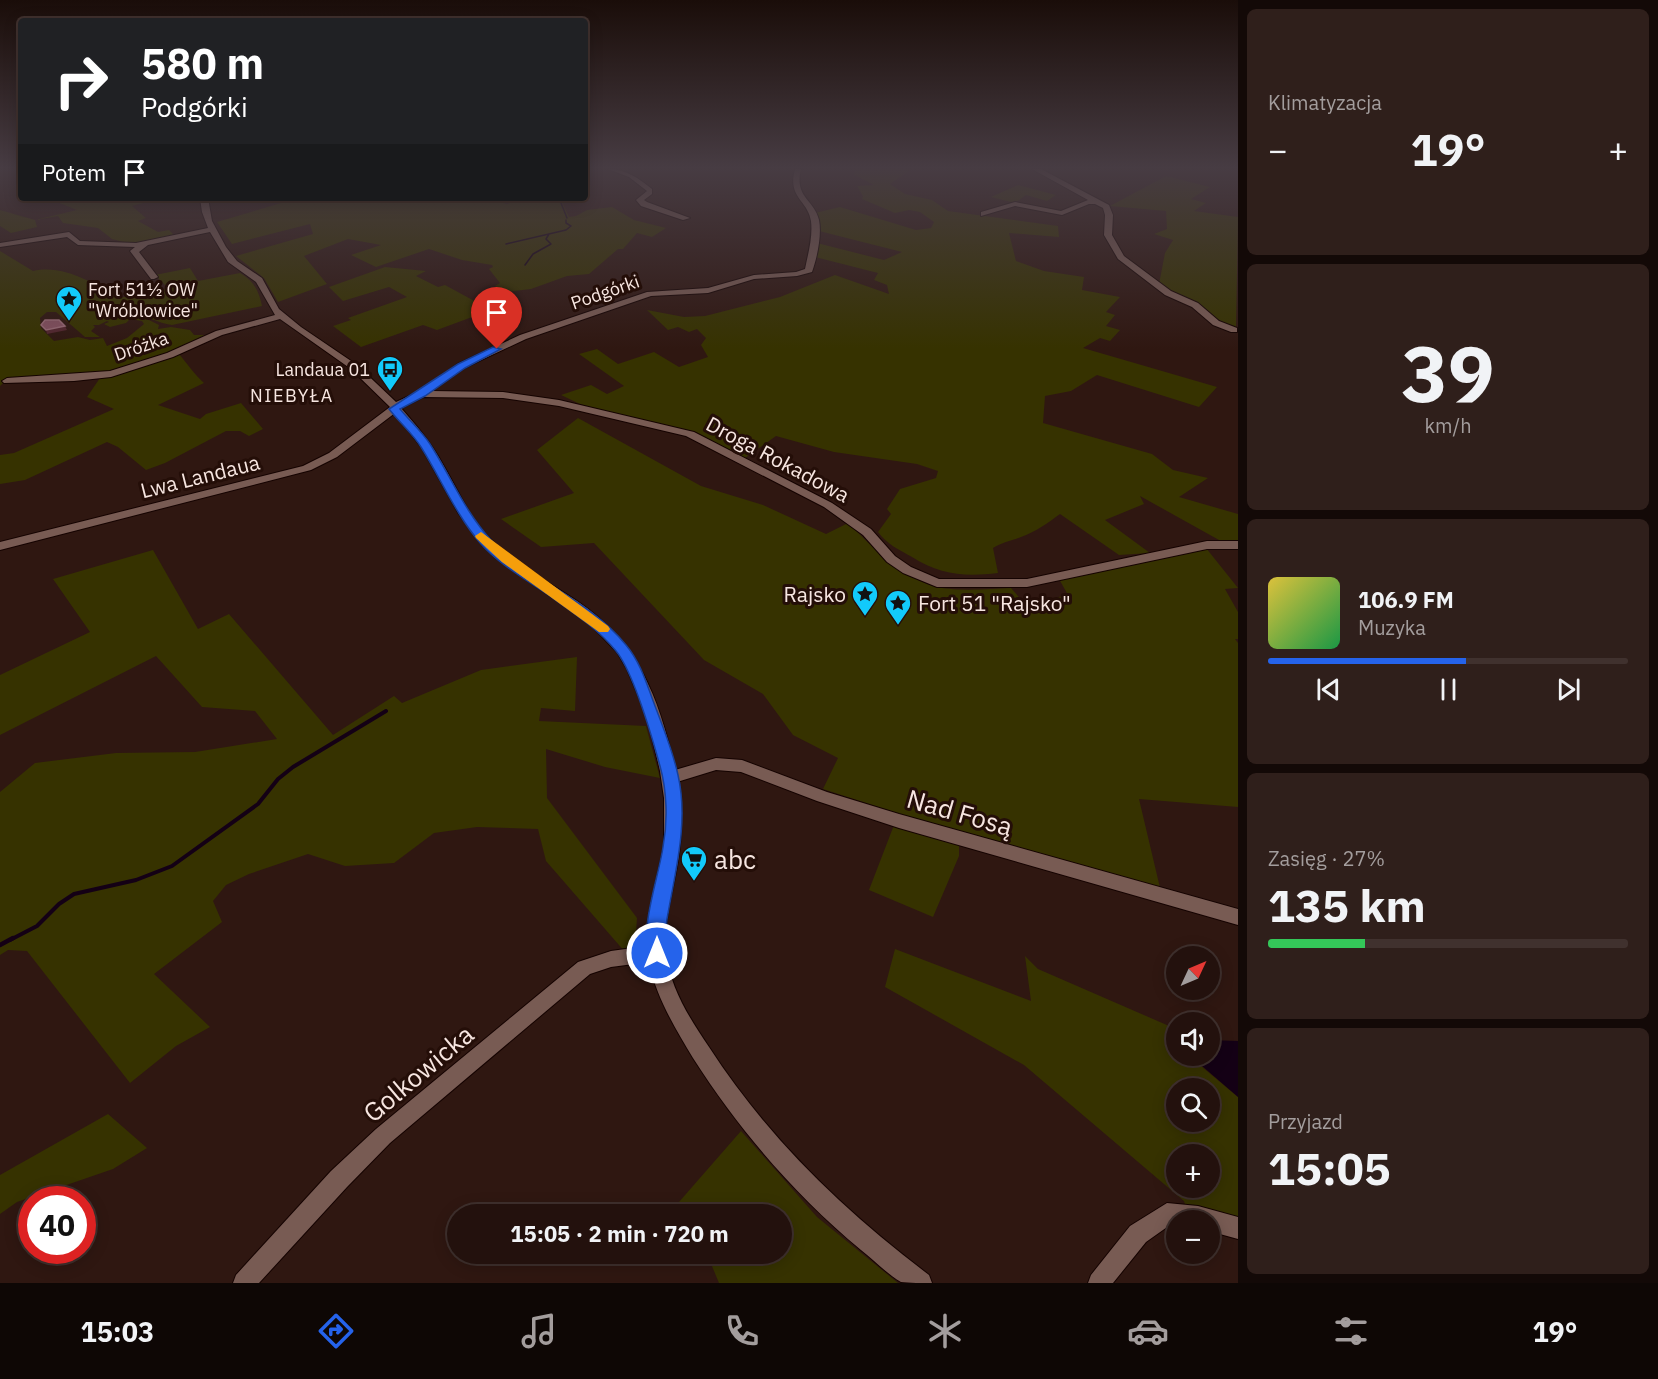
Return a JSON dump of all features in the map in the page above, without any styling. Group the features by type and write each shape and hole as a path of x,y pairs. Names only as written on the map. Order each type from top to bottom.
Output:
{"street":[{"path":"154,278 134,251 142,245 213,229 230,258 261,282 271,305 281,316 353,366 394,409 424,444 470,522 487,542 506,559 595,621 621,648 643,687 670,776 674,800 673,835 657,926 657,953 662,978 685,1027 708,1065 771,1149 856,1232 921,1283"},
{"name":"Podgórki","path":"394,409 421,394 461,366 523,337 650,294 708,290 754,277 797,274 809,270 815,229"},
{"path":"1108,229 1108,235 1121,257 1168,293 1195,305 1216,323 1234,330"},
{"path":"0,245 69,234 78,243 152,243"},
{"name":"Dróżka","path":"7,381 111,374 170,355 219,333 281,316"},
{"name":"Droga Rokadowa","path":"421,394 503,395 559,403 690,434 828,505 867,532 899,565 937,583 1027,583 1207,545 1238,545"},
{"name":"Lwa Landaua","path":"0,546 301,470 320,463 344,448 394,409"},
{"name":"Nad Fosą","path":"670,776 681,776 716,764 742,766 823,797 899,821 1238,916"},
{"name":"Golkowicka","path":"244,1283 339,1179 383,1136 584,968 611,959 657,953"},
{"path":"1099,1283 1138,1234 1167,1214 1198,1217 1238,1228"}],"shaded area":[{"path":"5,229 29,229 11,233"},
{"path":"99,229 152,229 158,232 169,230 176,237 131,244 112,239"},
{"path":"222,229 291,229 232,244"},
{"path":"311,229 665,229 652,237 637,233 623,249 618,249 589,274 567,276 531,289 505,292 495,286 500,283 489,269 493,267 492,265 462,260 429,249 376,267 351,255 381,245 348,239 304,256 327,284 278,302 264,278 236,256 313,234"},
{"path":"819,229 1058,229 1059,237 1009,233 1016,261 1044,271 1084,277 1082,290 1120,297 1106,312 1115,315 1106,326 1120,330 1110,341 1100,338 1083,348 1217,387 1199,407 1097,375 1071,391 1045,396 1043,423 1152,454 1173,470 1208,478 1179,497 1238,514 1238,543 1219,540 1140,496 1144,504 1105,520 1150,553 1119,555 1060,514 1031,533 993,548 998,573 975,575 943,571 922,563 898,549 878,532 891,514 887,509 900,489 936,478 938,471 917,464 834,452 776,436 742,460 707,440 580,404 561,395 591,385 607,394 624,386 579,354 597,349 618,364 654,352 679,367 708,357 701,345 706,338 697,329 689,332 678,327 668,330 647,310 684,317 705,316 780,297 835,275 889,294 887,285 874,280 878,273 815,257 817,243 884,260 902,252 819,231"},
{"path":"1167,229 1238,229 1236,329 1222,324 1159,284 1165,253 1173,240 1154,234"},
{"path":"0,251 33,271 56,270 78,276 119,298 168,288 155,275 190,268 198,281 240,273 252,283 259,296 262,306 172,325 140,315 128,315 143,317 159,325 158,329 171,327 190,330 194,335 207,335 161,356 113,371 73,376 7,379 0,386","holes":["47,312 56,312 85,337 100,337 91,331 95,327 93,325 107,321 109,322 104,324 110,327 126,323 130,319 142,321 144,324 127,338 107,346 103,338 90,340 78,337 54,341 41,328 40,318"]},
{"path":"385,267 426,271 416,276 438,287 445,285 491,310 437,330 423,325 361,347 333,326 351,320 348,318 407,297 389,287 343,301 329,287"},
{"path":"178,353 204,383 158,405 200,419 206,414 241,403 263,429 249,436 240,431 226,431 165,463 146,470 118,447 107,442 25,480 0,484 0,455 14,453 114,409 87,397 100,378"},
{"path":"578,418 701,486 763,505 826,534 848,523 897,568 920,581 941,588 971,590 1011,588 1025,604 1068,595 1059,579 1206,548 1238,588 1225,589 1238,612 1238,639 1235,639 1238,643 1238,807 1139,799 1161,892 921,821 823,789 838,758 793,735 763,694 704,660 594,543 541,547 501,519 574,493 537,450"},
{"path":"153,550 198,629 229,614 333,735 394,696 402,703 481,670 577,657 575,711 541,708 539,721 646,726 660,778 605,767 546,749 547,798 637,918 635,948 625,952 546,861 538,829 477,827 434,833 394,863 345,866 308,854 249,874 226,885 213,901 222,922 154,974 210,1027 176,1046 130,1083 27,951 8,950 0,955 0,792 35,763 116,753 195,752 277,739 255,711 202,707 156,656 0,735 0,675 90,632 53,579"},
{"path":"894,825 959,845 959,856 933,917 869,890"},
{"path":"895,949 1031,1001 1025,956 1038,969 1166,1025 1166,1066 1201,1066 1215,1078 1166,1078 1166,1132 1220,1132 1220,1082 1238,1097 1238,1222 1220,1218 1220,1210 1187,1210 1180,1198 1220,1198 1220,1144 1166,1144 1166,1186 1024,1065 885,987"},
{"path":"1220,1040 1238,1041 1238,1097 1220,1081 1220,1078 1216,1078 1202,1066 1220,1066"},
{"path":"108,1114 147,1148 113,1169 64,1186 18,1186 18,1202 0,1214 0,1175"},
{"path":"741,1131 817,1217 898,1283 719,1283 711,1264 792,1264 792,1204 680,1204 679,1202"}],"building":[{"path":"45,320 59,320 65,326 46,330 41,325"}],"waterway":[{"path":"506,244 567,229"},
{"path":"525,265 533,254 551,244 546,239 549,234"},
{"path":"10,940 37,926 59,904 74,894 136,880 172,866 258,804 278,779 293,767 386,711"},
{"path":"0,945 13,938"}],"slow traffic":[{"path":"481,536 506,559 579,609 603,629"}],"place":[{"name":"Fort 51½ OW \"Wróblowice\"","path":"69,322"},
{"name":"Landaua 01","path":"390,392"},
{"name":"Rajsko","path":"865,617"},
{"name":"Fort 51 \"Rajsko\"","path":"898,626"},
{"name":"abc","path":"694,882"}],"district":[{"name":"NIEBYŁA","path":"292,395"}],"route":[{"path":"497,349 461,366 421,394 394,409 424,444 478,533 506,559 595,621 621,648 633,666 643,687 662,745 674,800 672,845 657,926 657,953"}]}
